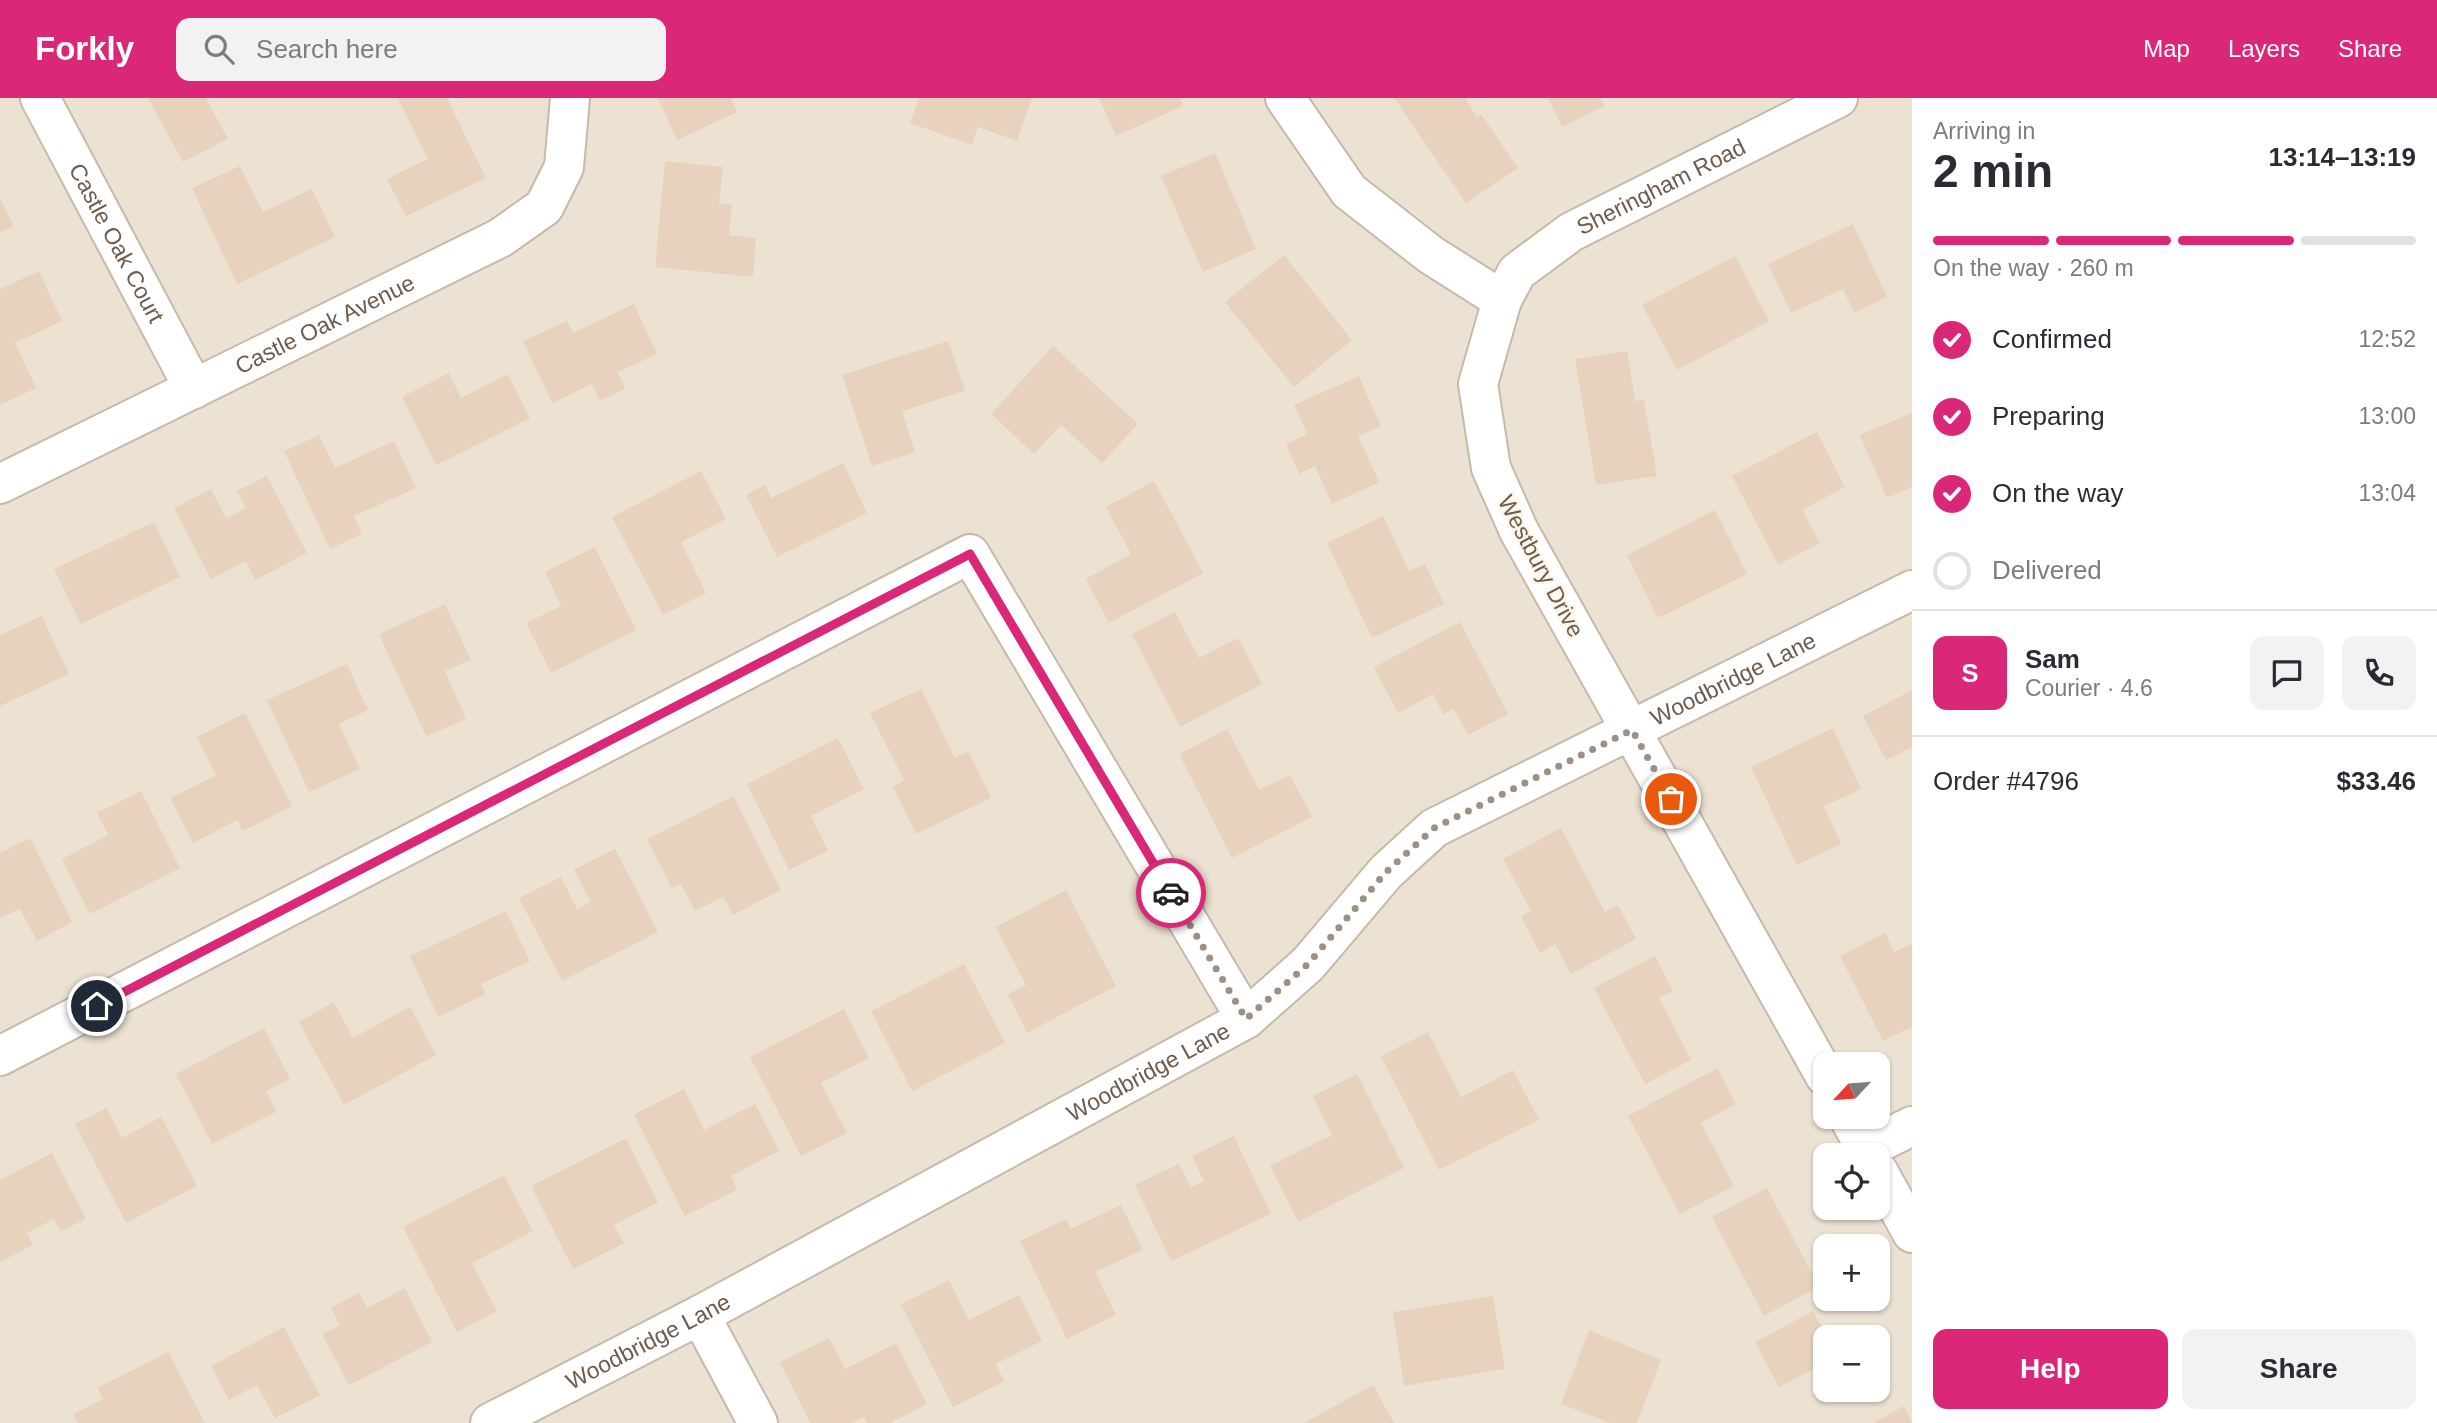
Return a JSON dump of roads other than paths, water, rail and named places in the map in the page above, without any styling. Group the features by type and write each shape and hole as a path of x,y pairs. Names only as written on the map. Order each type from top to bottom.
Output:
{"street":[{"name":"Castle Oak Court","path":"40,98 194,389"},
{"path":"1284,98 1349,191 1430,255 1502,300"},
{"name":"Sheringham Road","path":"1502,300 1517,272 1571,232 1838,98"},
{"name":"Castle Oak Avenue","path":"0,484 500,239 544,207 564,167 570,99"},
{"name":"Westbury Drive","path":"1502,300 1478,384 1491,468 1519,531 1813,1054"},
{"path":"0,1056 970,554 1246,1019"},
{"name":"Woodbridge Lane","path":"490,1423 700,1315 1246,1019 1308,964 1386,872 1434,828 1912,590"},
{"path":"1876,1143 1912,1126"},
{"path":"1890,1193 1912,1233"},
{"path":"700,1315 758,1423"}]}
